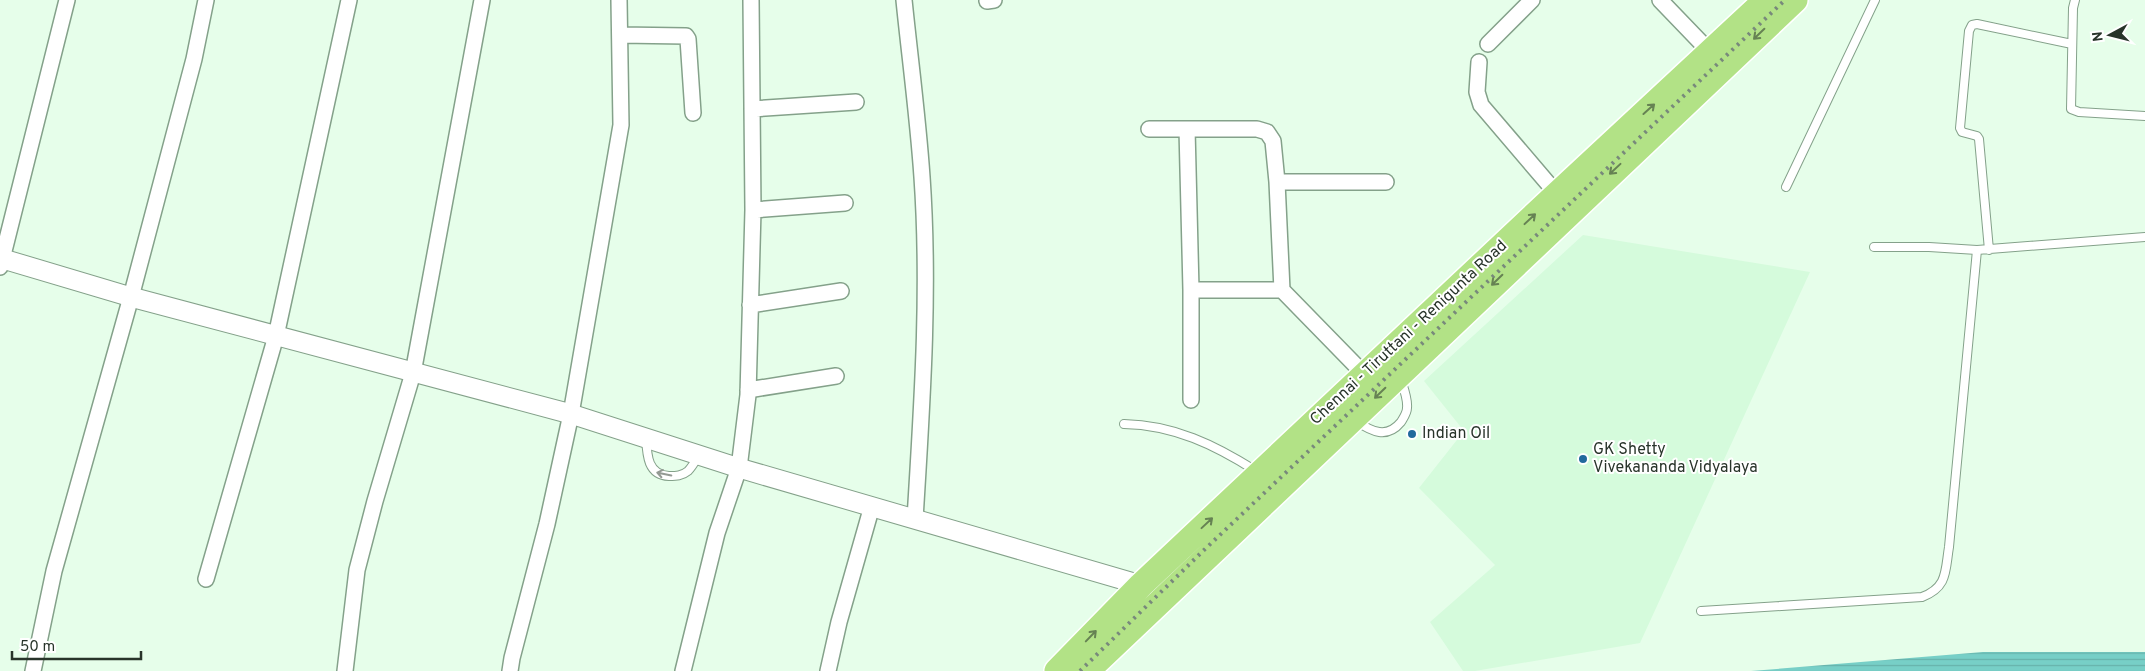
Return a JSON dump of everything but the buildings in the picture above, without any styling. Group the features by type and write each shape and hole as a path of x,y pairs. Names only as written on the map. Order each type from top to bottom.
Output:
{"highway":[{"name":"Chennai - Tiruttani - Renigunta Road","path":"1057,671 1141,585 1766,0"},
{"name":"Chennai - Tiruttani - Renigunta Road","path":"1087,671 1795,0"}],"street":[{"path":"67,0 1,262 571,414 739,468 1141,585 1158,603"},
{"path":"33,671 54,572 131,298 194,59 206,0"},
{"path":"206,579 276,336 350,0"},
{"path":"344,671 357,570 375,501 413,373 482,0"},
{"path":"510,671 547,524 571,414 622,125 619,0"},
{"path":"683,671 717,533 739,468 748,390 753,210 751,0"},
{"path":"904,0 922,178 925,282 923,385 915,519"},
{"path":"1488,44 1532,0"},
{"path":"1660,0 1711,53"},
{"path":"620,36 686,36 688,39 693,113"},
{"path":"1479,62 1477,92 1481,106 1557,194"},
{"path":"752,110 856,102"},
{"path":"1149,129 1257,129 1267,132 1273,141 1277,182 1282,290 1365,375"},
{"path":"1187,129 1191,290 1191,400"},
{"path":"1277,182 1386,182"},
{"path":"753,210 845,203"},
{"path":"1191,290 1282,290"},
{"path":"750,305 842,291"},
{"path":"748,390 836,376"},
{"path":"828,671 839,622 872,506"}],"lane":[{"path":"1786,187 1875,0"},
{"path":"2075,0 2073,8 2071,109 2078,112 2145,116"},
{"path":"1989,250 1978,139 1977,136 1962,132 1960,128 1969,31 1972,25 1977,24 2072,44"},
{"path":"1874,247 1989,250 2145,237"},
{"path":"1701,611 1922,597 1935,592 1941,585 1949,547 1977,250"},
{"path":"1352,418 1374,432 1387,433 1398,426 1406,416 1408,408 1400,374"},
{"path":"1124,424 1149,425 1194,438 1260,474"},
{"path":"646,438 648,458 652,470 657,474 667,476 682,475 688,471 699,455"}],"shaded area":[{"name":"GK Shetty Vivekananda Vidyalaya","path":"1583,235 1810,272 1640,643 1475,671 1463,671 1430,622 1495,565 1419,488 1464,431 1424,381"}],"water":[{"path":"1983,652 2145,652 2145,671 1751,671"}],"railway":[{"path":"1080,671 1203,551 1785,0"}],"place":[{"name":"Indian Oil","path":"1412,434"},
{"name":"GK Shetty Vivekananda Vidyalaya","path":"1583,459"}]}
